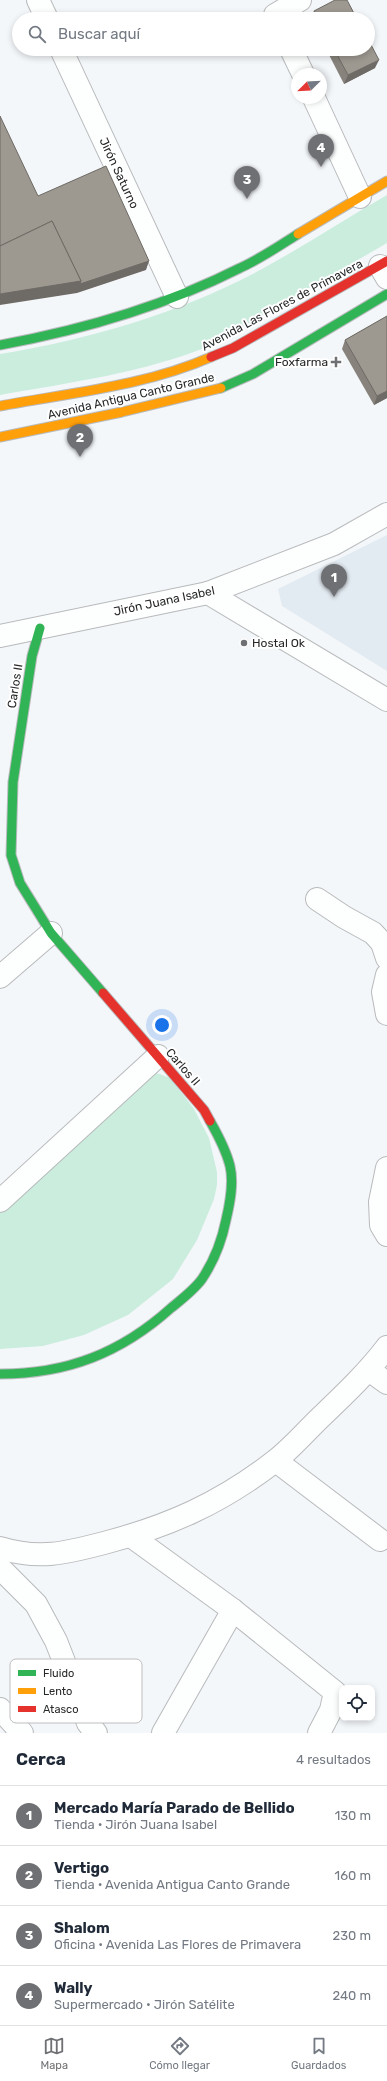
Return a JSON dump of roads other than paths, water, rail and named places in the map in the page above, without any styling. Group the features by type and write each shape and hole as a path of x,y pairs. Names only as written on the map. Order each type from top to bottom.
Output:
{"street":[{"path":"38,0 44,12"},
{"path":"273,11 300,0"},
{"name":"Jirón Saturno","path":"64,56 177,297"},
{"path":"294,56 300,68"},
{"path":"317,104 360,197"},
{"path":"0,345 53,335 177,297 241,268 387,181"},
{"name":"Avenida Las Flores de Primavera","path":"0,406 118,385 169,373 201,362 233,348 385,268"},
{"name":"Avenida Antigua Canto Grande","path":"0,437 122,412 219,389 252,374 387,294"},
{"name":"Jirón Juana Isabel","path":"0,636 208,593 334,544 387,514"},
{"path":"208,593 387,700"},
{"name":"Carlos II","path":"0,1374 19,1376 47,1373 91,1360 130,1341 169,1311 203,1278 223,1237 231,1173 220,1139 204,1110 51,933 20,883 11,855 13,782 32,656 40,628"},
{"path":"318,899 344,917 373,933 382,943 387,958"},
{"path":"0,977 51,933"},
{"path":"387,975 383,992 387,1014"},
{"path":"0,1200 158,1056"},
{"path":"387,1168 380,1202 381,1225 387,1236"},
{"path":"0,1548 12,1552 42,1556 74,1551 130,1536 185,1517 235,1490 276,1460 370,1370 387,1347"},
{"path":"370,1370 387,1383"},
{"path":"276,1460 380,1540"},
{"path":"130,1536 233,1610 335,1692 331,1710 319,1733"},
{"path":"0,1568 36,1604 56,1641 63,1659"},
{"path":"163,1733 233,1610"},
{"path":"0,1710 10,1720"},
{"path":"12,1723 22,1733"},
{"path":"88,1723 96,1733"}],"place":[{"name":"Wally","path":"321,167"},
{"name":"Shalom","path":"247,199"},
{"name":"Foxfarma","path":"336,362"},
{"name":"Vertigo","path":"80,457"},
{"name":"Mercado María Parado de Bellido","path":"334,597"},
{"name":"Hostal Ok","path":"244,643"}]}
